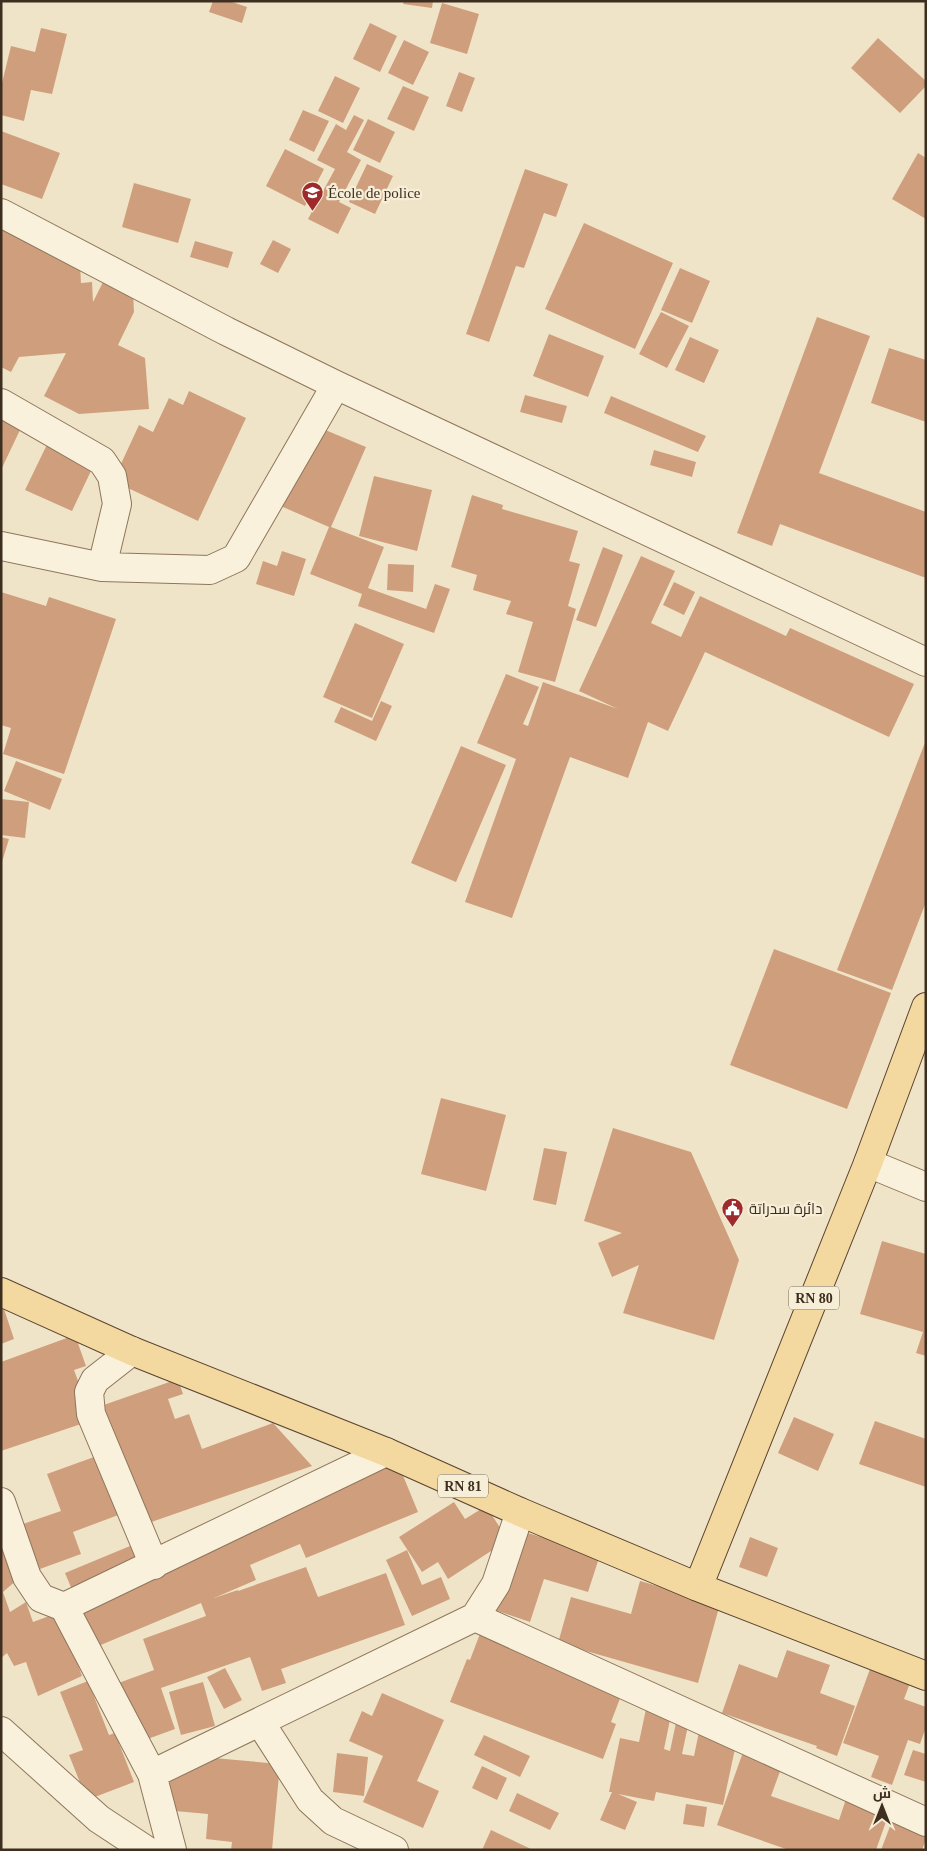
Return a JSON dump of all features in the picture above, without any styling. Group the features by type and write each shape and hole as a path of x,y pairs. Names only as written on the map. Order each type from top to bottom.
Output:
{"main road":[{"name":"RN 80","path":"698,1586 868,1163 926,1007"},
{"name":"RN 81","path":"1,1292 132,1351 386,1452 520,1512 698,1586 926,1676"}],"street":[{"path":"1,213 226,331 336,385 926,662"},
{"path":"1,546 102,567 210,570 236,558 336,385"},
{"path":"1,403 102,461 112,476 117,504 102,567"},
{"path":"868,1163 926,1187"},
{"path":"132,1351 95,1380 89,1392 91,1414 154,1565"},
{"path":"64,1607 386,1452"},
{"path":"1,1502 27,1577 41,1598 64,1607 152,1774 172,1850"},
{"path":"152,1774 476,1617 496,1584 520,1512"},
{"path":"476,1617 926,1822"},
{"path":"260,1722 310,1800 334,1821 394,1850"},
{"path":"1,1731 99,1819 146,1850"}],"building":[{"path":"213,1 229,1 247,7 242,23 209,12"},
{"path":"404,1 433,1 432,8 403,4"},
{"path":"442,3 479,14 467,54 430,43"},
{"path":"370,23 397,36 380,72 353,59"},
{"path":"41,28 67,34 52,94 31,90 24,121 1,115 1,87 11,46 35,52"},
{"path":"878,38 926,81 926,86 900,113 851,68"},
{"path":"404,40 429,52 413,85 388,73"},
{"path":"459,72 475,78 462,112 446,106"},
{"path":"335,76 360,88 343,123 318,111"},
{"path":"403,86 429,97 414,131 387,119"},
{"path":"303,110 329,121 314,152 289,140"},
{"path":"354,115 364,120 347,152 361,160 339,202 351,208 338,234 308,219 335,169 317,160 336,124 346,130"},
{"path":"368,119 395,132 380,163 353,150"},
{"path":"1,131 60,153 42,199 1,184"},
{"path":"285,149 324,169 305,206 266,186"},
{"path":"918,153 926,158 926,219 892,199"},
{"path":"367,164 393,176 375,214 349,202"},
{"path":"525,169 568,184 556,217 544,213 524,268 516,266 489,342 466,334"},
{"path":"134,183 191,199 178,243 122,227"},
{"path":"584,223 673,263 635,349 545,309"},
{"path":"1,226 80,265 81,283 92,282 93,302 105,278 133,292 134,312 118,345 145,358 149,409 79,414 44,396 66,353 19,357 11,372 1,367"},
{"path":"273,240 291,249 278,273 260,264"},
{"path":"195,241 233,252 228,268 190,257"},
{"path":"680,268 710,281 692,323 661,310"},
{"path":"661,312 689,326 667,368 639,354"},
{"path":"817,317 870,336 819,473 926,512 926,578 780,524 772,546 737,533"},
{"path":"549,334 604,356 588,397 533,376"},
{"path":"690,337 719,350 704,383 675,370"},
{"path":"889,348 926,360 926,422 871,403"},
{"path":"189,391 246,418 198,521 113,481 139,425 153,432 169,398 183,405"},
{"path":"525,395 567,406 562,423 520,412"},
{"path":"611,396 706,436 698,452 604,413"},
{"path":"1,401 28,413 1,470"},
{"path":"311,424 366,447 331,527 384,547 368,588 426,609 435,584 450,589 434,633 358,606 362,594 310,574 329,527 276,504"},
{"path":"53,432 99,454 72,511 25,490"},
{"path":"654,450 696,462 692,477 650,465"},
{"path":"374,476 432,490 417,551 359,536"},
{"path":"472,495 503,505 502,509 578,531 569,561 580,564 568,606 576,609 555,682 518,672 533,622 506,614 511,601 473,590 477,575 451,567"},
{"path":"603,547 623,555 596,627 576,620"},
{"path":"282,551 306,559 294,596 256,584 263,561 277,566"},
{"path":"641,556 675,571 651,623 681,637 700,596 786,636 790,628 914,684 889,737 705,652 668,731 648,722 628,778 570,757 512,918 465,902 516,759 477,743 506,674 539,687 523,724 528,726 543,682 618,709 579,691"},
{"path":"388,564 414,565 413,592 387,590"},
{"path":"674,582 695,592 684,615 663,605"},
{"path":"1,592 46,606 49,597 116,619 64,774 3,754 11,728 1,725"},
{"path":"355,623 404,644 372,718 323,697"},
{"path":"381,701 392,706 376,741 334,722 341,707 372,721"},
{"path":"926,740 926,902 892,990 837,970"},
{"path":"461,746 506,765 456,882 411,863"},
{"path":"16,761 62,779 50,810 4,791"},
{"path":"1,799 29,802 25,838 1,835"},
{"path":"1,837 9,839 2,862 1,862"},
{"path":"774,949 891,993 847,1109 730,1065"},
{"path":"441,1098 506,1115 486,1191 421,1174"},
{"path":"613,1128 691,1152 739,1260 714,1340 623,1313 639,1265 612,1277 598,1243 622,1233 584,1221"},
{"path":"544,1148 567,1152 556,1205 533,1200"},
{"path":"882,1241 926,1254 926,1356 916,1353 923,1332 860,1314"},
{"path":"4,1309 14,1339 1,1344 1,1310"},
{"path":"75,1335 86,1366 74,1370 121,1498 121,1514 73,1532 81,1554 40,1569 23,1524 61,1511 47,1474 94,1457 81,1424 1,1451 1,1362"},
{"path":"178,1379 183,1394 168,1399 175,1419 189,1414 202,1449 273,1423 312,1466 140,1526 98,1407"},
{"path":"794,1417 834,1434 818,1471 778,1453"},
{"path":"875,1421 926,1439 926,1487 859,1464"},
{"path":"397,1461 418,1512 306,1558 300,1544 250,1565 256,1580 214,1598 306,1567 318,1597 386,1573 405,1625 281,1669 286,1683 262,1691 250,1657 161,1688 175,1729 134,1744 113,1685 154,1670 143,1639 206,1616 201,1603 96,1647 65,1573 154,1536 166,1566"},
{"path":"454,1502 465,1519 486,1506 508,1540 448,1579 438,1562 422,1572 399,1537"},
{"path":"518,1530 600,1555 588,1592 544,1579 530,1622 492,1609"},
{"path":"750,1537 778,1548 767,1577 739,1567"},
{"path":"1,1542 18,1579 3,1592 10,1612 26,1602 33,1622 60,1612 82,1676 38,1696 26,1662 14,1666 7,1653 1,1658"},
{"path":"407,1550 422,1585 441,1577 450,1599 412,1616 386,1560"},
{"path":"640,1581 720,1604 698,1683 558,1643 571,1597 631,1614"},
{"path":"481,1631 518,1645 515,1651 624,1688 611,1722 616,1724 603,1759 450,1702 467,1659 470,1660"},
{"path":"787,1650 830,1665 820,1693 855,1706 837,1756 816,1748 817,1746 722,1713 739,1664 777,1678"},
{"path":"225,1668 242,1700 224,1709 207,1677"},
{"path":"870,1669 910,1683 904,1699 926,1707 926,1727 920,1744 908,1740 892,1785 871,1777 879,1756 843,1743"},
{"path":"88,1681 109,1735 115,1733 134,1782 87,1800 69,1755 83,1750 60,1692"},
{"path":"203,1682 215,1726 181,1735 169,1692"},
{"path":"382,1693 444,1720 417,1781 439,1791 423,1828 363,1802 383,1756 349,1741 362,1711 372,1716"},
{"path":"646,1709 671,1715 664,1749 670,1751 677,1718 689,1721 682,1754 694,1756 701,1722 739,1730 723,1805 656,1792 654,1801 618,1794 637,1802 625,1830 600,1820 612,1792 609,1792 620,1738 639,1742"},
{"path":"484,1735 530,1756 520,1777 474,1755"},
{"path":"747,1741 786,1755 771,1796 839,1820 851,1784 894,1799 876,1850 789,1850 717,1825"},
{"path":"913,1750 926,1754 926,1782 904,1775"},
{"path":"337,1753 368,1757 364,1796 333,1792"},
{"path":"169,1754 280,1764 272,1850 231,1850 232,1842 206,1839 208,1814 164,1810"},
{"path":"482,1766 507,1778 497,1800 472,1788"},
{"path":"517,1793 559,1813 550,1830 509,1811"},
{"path":"900,1800 926,1810 926,1839 922,1850 881,1850"},
{"path":"686,1804 707,1807 704,1827 683,1824"},
{"path":"491,1830 533,1850 482,1850"}],"place":[{"name":"École de police","path":"312,212"},
{"name":"دائرة سدراتة","path":"733,1228"}]}
